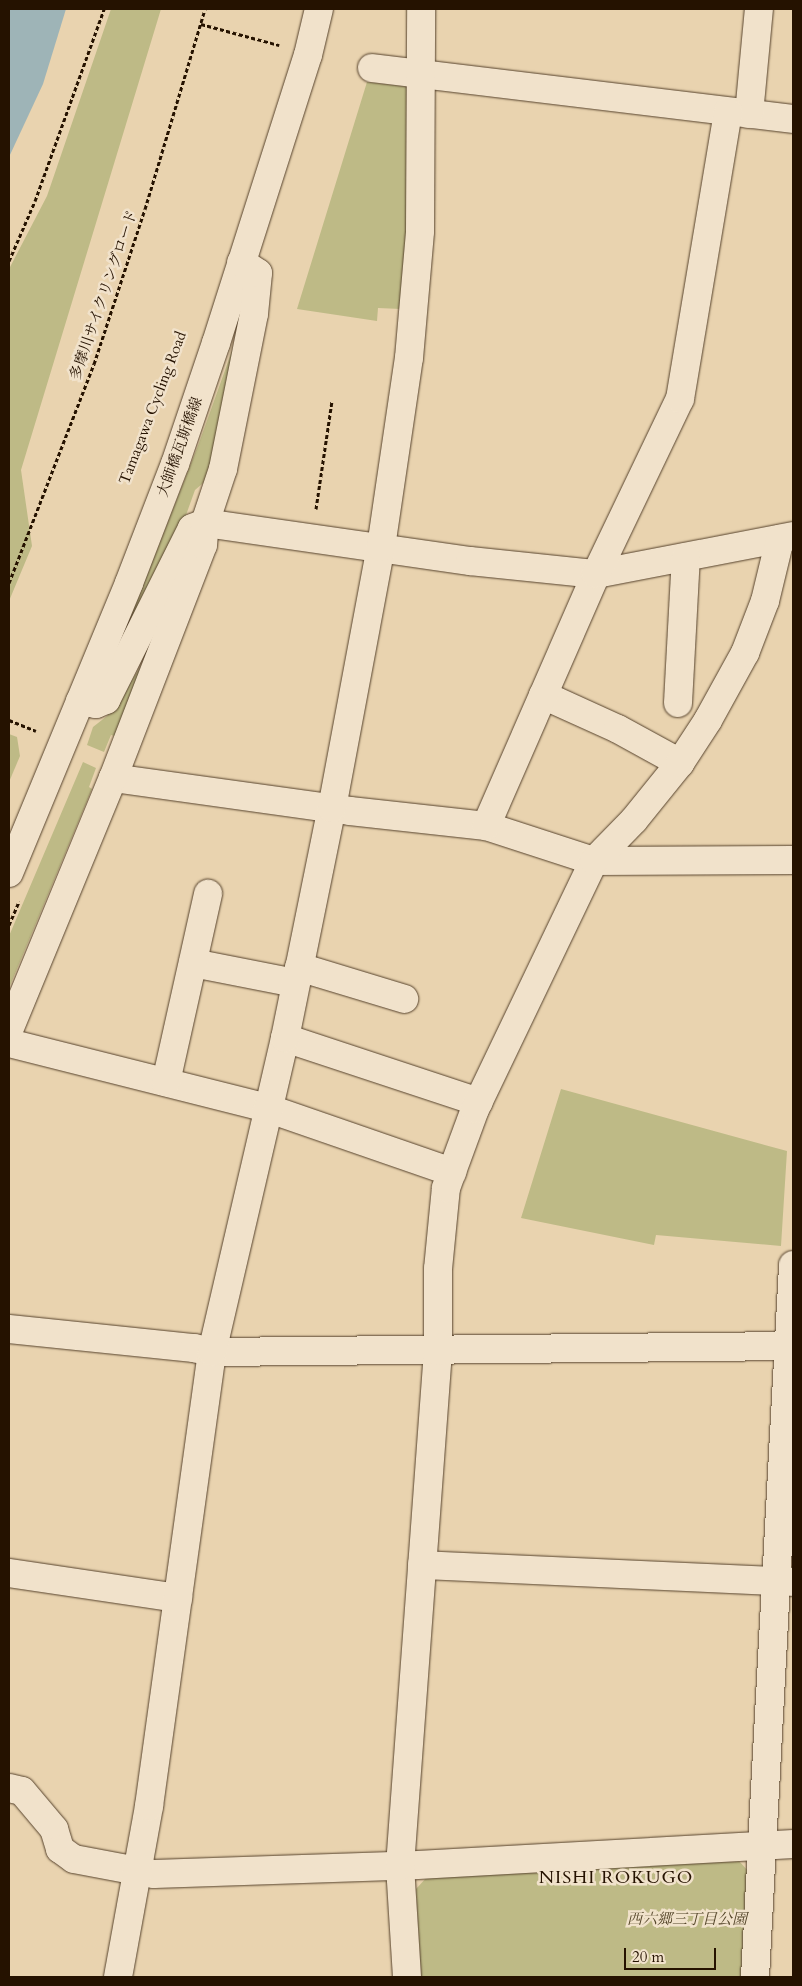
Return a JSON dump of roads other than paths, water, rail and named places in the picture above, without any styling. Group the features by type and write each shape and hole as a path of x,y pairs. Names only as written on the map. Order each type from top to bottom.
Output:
{"street":[{"name":"大師橋瓦斯橋線","path":"9,873 129,583 174,464 216,343 308,54 319,9"},
{"path":"118,1977 138,1870 212,1352 285,1038 332,808 381,546 409,358 420,231 421,9"},
{"path":"486,826 596,574 680,399 758,9"},
{"path":"372,68 793,119"},
{"path":"9,1030 113,778 203,545 205,523 223,469 254,314 258,273 241,262"},
{"path":"80,701 96,704 106,700 192,528 205,523 381,546 470,561 596,574 787,538 745,654 708,720 680,763 634,820 594,861 479,1102 446,1188 438,1269 438,1351 400,1866 406,1977"},
{"path":"678,703 686,557"},
{"path":"543,696 618,729 680,763"},
{"path":"113,778 332,808 486,826 594,861 793,860"},
{"path":"166,1082 208,894"},
{"path":"193,963 297,975 404,999"},
{"path":"285,1038 479,1102"},
{"path":"9,1043 268,1108 452,1172"},
{"path":"755,1977 762,1845 784,1581 793,1265"},
{"path":"9,1329 194,1348 212,1352 791,1346"},
{"path":"422,1565 784,1581"},
{"path":"9,1573 178,1598"},
{"path":"9,1788 22,1790 54,1829 60,1849 74,1859 154,1874 400,1866 793,1844"}],"water":[{"path":"9,9 66,9 43,84 9,157"}],"district":[{"name":"NISHI ROKUGO","path":"616,1878"}],"park label":[{"name":"西六郷三丁目公園","path":"687,1920"}]}
